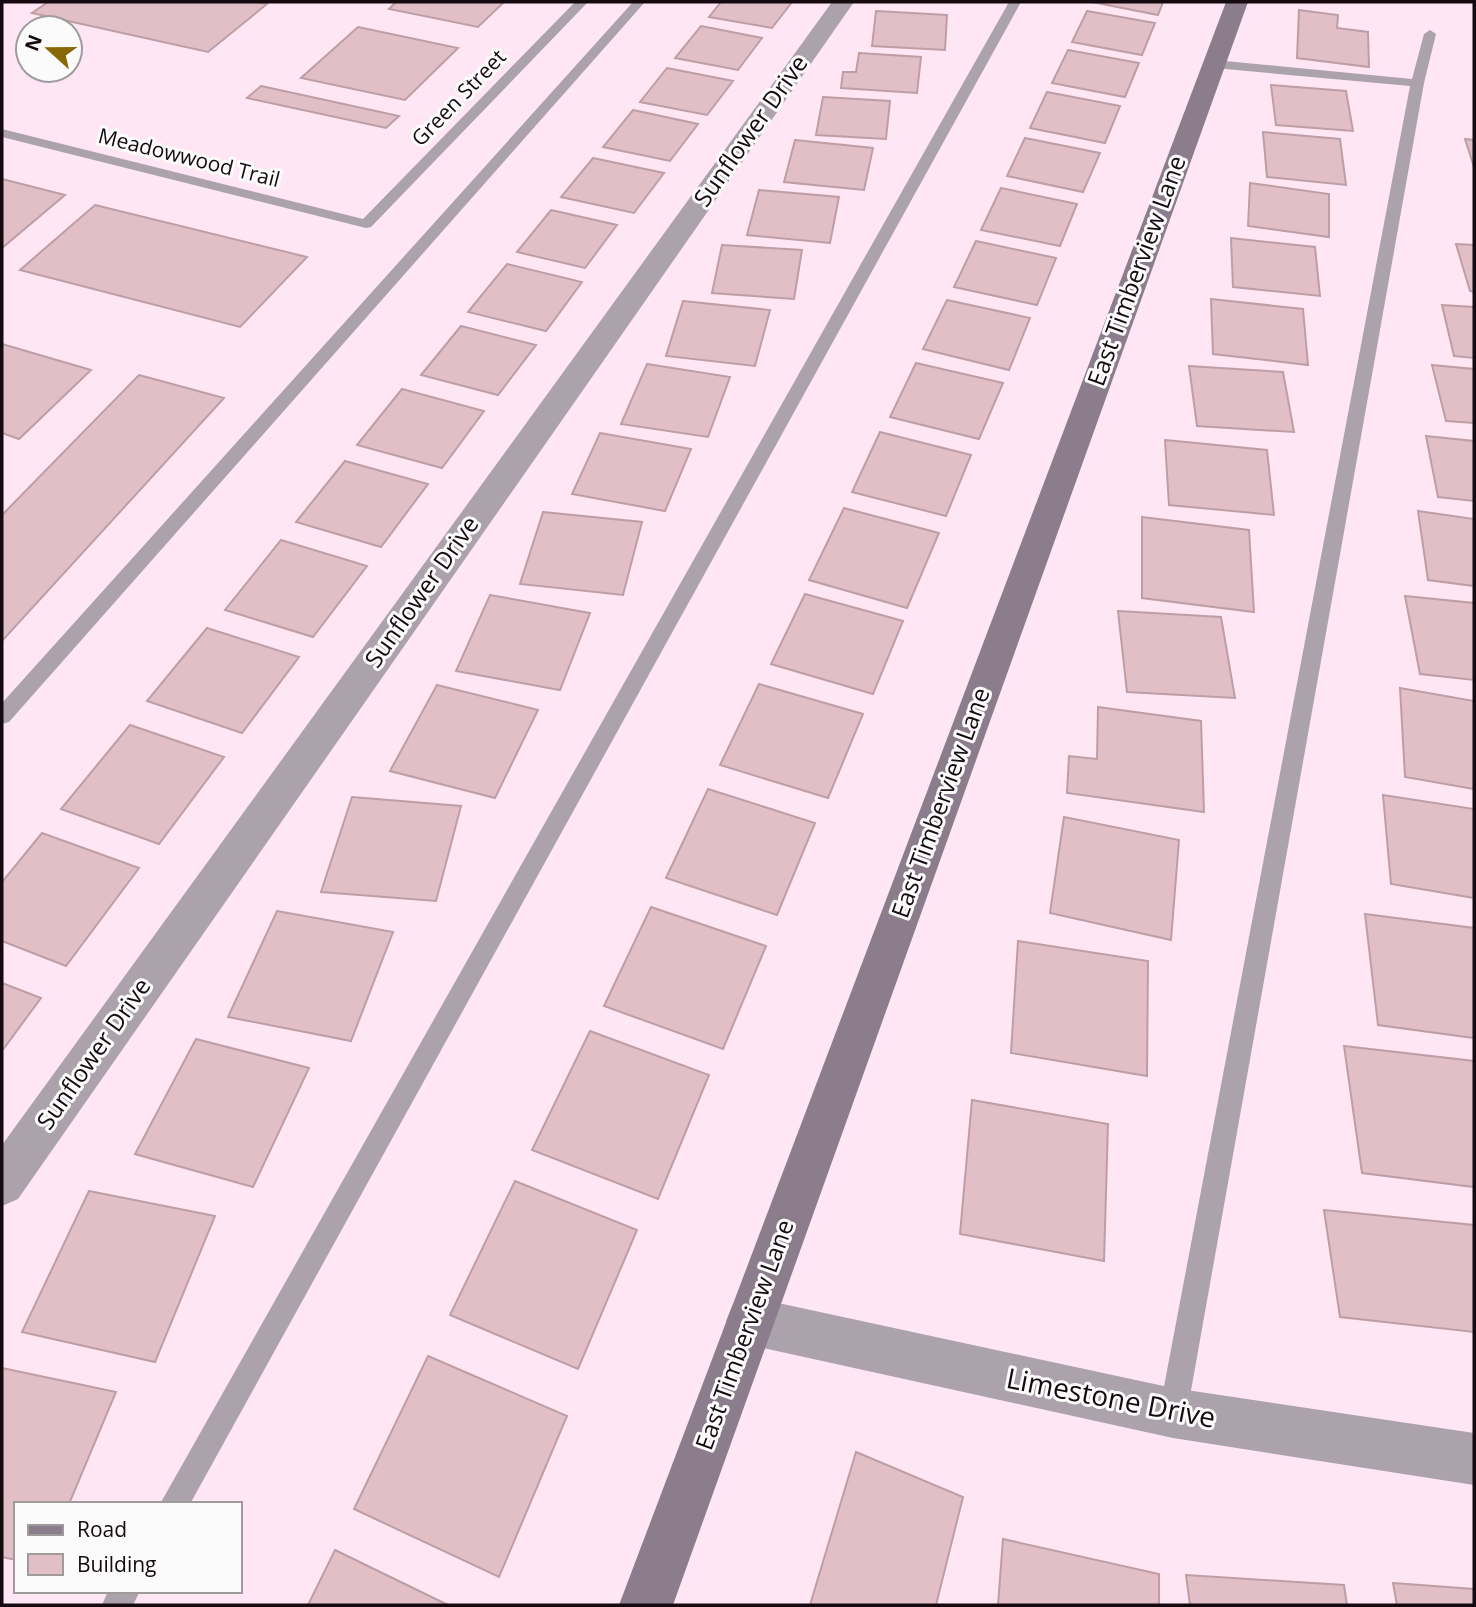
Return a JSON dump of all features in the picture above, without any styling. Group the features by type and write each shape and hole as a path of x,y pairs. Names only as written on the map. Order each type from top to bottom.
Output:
{"street":[{"name":"Sunflower Drive","path":"2,1183 843,2"},
{"name":"East Timberview Lane","path":"646,1605 1237,2"},
{"name":"Limestone Drive","path":"750,1321 1172,1413 1474,1458"}],"lane":[{"name":"Green Street","path":"366,224 582,2"},
{"path":"2,716 639,2"},
{"path":"175,1502 1015,2"},
{"path":"1172,1413 1417,83 1430,33"},
{"path":"1214,64 1417,83"},
{"name":"Meadowwood Trail","path":"2,133 366,224"}],"building":[{"path":"48,2 267,4 208,52 84,25 84,14 32,13"},
{"path":"396,2 504,2 478,27 389,9"},
{"path":"721,2 792,2 772,28 709,17"},
{"path":"1092,2 1163,2 1158,15"},
{"path":"1299,10 1338,15 1337,28 1368,32 1369,67 1297,58"},
{"path":"876,11 947,15 945,50 872,46"},
{"path":"1087,11 1155,23 1142,55 1072,42"},
{"path":"701,26 762,38 738,70 675,58"},
{"path":"358,27 458,48 405,100 301,78"},
{"path":"1068,50 1139,63 1125,97 1052,83"},
{"path":"859,53 921,57 917,93 841,88 843,72 856,72"},
{"path":"667,68 733,81 707,115 640,102"},
{"path":"1271,85 1346,91 1353,131 1276,125"},
{"path":"261,86 399,116 386,128 247,98"},
{"path":"1047,92 1120,106 1105,143 1030,128"},
{"path":"823,97 890,101 886,139 816,135"},
{"path":"633,110 698,124 670,161 603,147"},
{"path":"1263,132 1340,139 1346,185 1267,177"},
{"path":"1025,138 1100,153 1083,192 1007,176"},
{"path":"1465,139 1474,140 1474,167"},
{"path":"795,140 873,148 864,190 784,182"},
{"path":"593,158 664,173 634,213 561,197"},
{"path":"2,179 65,195 2,248"},
{"path":"1250,183 1329,194 1329,237 1248,226"},
{"path":"1001,188 1077,204 1060,246 981,230"},
{"path":"759,190 839,197 830,243 747,235"},
{"path":"95,205 307,257 240,327 20,270"},
{"path":"551,210 617,225 585,268 517,252"},
{"path":"1231,238 1315,247 1320,296 1233,287"},
{"path":"976,241 1056,258 1037,305 954,287"},
{"path":"1456,244 1474,245 1474,292 1470,291"},
{"path":"722,245 802,250 794,299 712,293"},
{"path":"507,264 582,282 546,331 468,312"},
{"path":"1211,299 1303,309 1308,365 1213,354"},
{"path":"947,300 1030,318 1009,370 923,349"},
{"path":"683,301 770,310 755,366 666,356"},
{"path":"1442,305 1474,307 1474,358 1454,356"},
{"path":"461,326 536,345 498,395 421,375"},
{"path":"2,344 91,370 19,439 2,433"},
{"path":"916,363 1003,383 979,439 890,417"},
{"path":"647,364 730,377 708,437 621,424"},
{"path":"1432,365 1474,369 1474,423 1446,421"},
{"path":"1189,366 1283,372 1294,432 1197,426"},
{"path":"139,375 224,398 2,641 2,515"},
{"path":"402,389 484,411 442,468 357,445"},
{"path":"880,432 971,455 946,516 852,492"},
{"path":"600,433 691,449 665,511 572,494"},
{"path":"1426,436 1474,441 1474,501 1438,497"},
{"path":"1165,440 1267,450 1274,515 1169,505"},
{"path":"345,461 428,484 381,547 296,522"},
{"path":"844,508 939,533 907,608 809,580"},
{"path":"1418,511 1474,519 1474,586 1428,580"},
{"path":"543,512 642,522 623,595 520,584"},
{"path":"1142,517 1249,530 1254,612 1142,598"},
{"path":"281,540 367,566 313,637 225,610"},
{"path":"805,594 903,621 873,694 771,664"},
{"path":"490,595 590,613 560,690 456,671"},
{"path":"1405,596 1474,603 1474,680 1420,674"},
{"path":"1118,611 1221,617 1235,698 1127,692"},
{"path":"207,628 299,657 242,733 147,701"},
{"path":"759,684 863,714 828,798 720,765"},
{"path":"437,685 538,710 495,798 390,771"},
{"path":"1400,688 1474,701 1474,789 1405,777"},
{"path":"1098,707 1201,721 1204,812 1067,793 1069,756 1097,759"},
{"path":"130,725 224,757 159,844 61,809"},
{"path":"708,789 815,823 777,915 666,878"},
{"path":"1383,795 1474,809 1474,898 1391,884"},
{"path":"352,797 461,806 436,901 321,892"},
{"path":"1064,817 1179,840 1171,940 1050,913"},
{"path":"42,833 139,868 66,966 2,941 2,882"},
{"path":"651,907 766,946 723,1049 604,1006"},
{"path":"277,911 393,932 351,1041 228,1017"},
{"path":"1365,914 1474,928 1474,1038 1378,1025"},
{"path":"1018,941 1148,961 1147,1076 1011,1053"},
{"path":"2,983 41,998 2,1051"},
{"path":"590,1031 709,1075 658,1199 532,1150"},
{"path":"196,1039 309,1068 253,1187 135,1154"},
{"path":"1344,1046 1474,1061 1474,1187 1362,1173"},
{"path":"972,1100 1108,1124 1104,1261 960,1234"},
{"path":"515,1181 637,1230 578,1369 450,1315"},
{"path":"89,1191 215,1216 155,1362 22,1332"},
{"path":"1324,1210 1474,1225 1474,1332 1340,1317"},
{"path":"428,1356 567,1416 499,1577 354,1509"},
{"path":"2,1368 116,1392 70,1502 14,1502 14,1560 2,1557"},
{"path":"856,1452 963,1497 936,1605 810,1605"},
{"path":"1003,1539 1159,1574 1159,1605 998,1605"},
{"path":"335,1550 448,1605 308,1605"},
{"path":"1186,1575 1344,1585 1347,1605 1190,1605"},
{"path":"1393,1583 1474,1589 1474,1605 1397,1605"}]}
